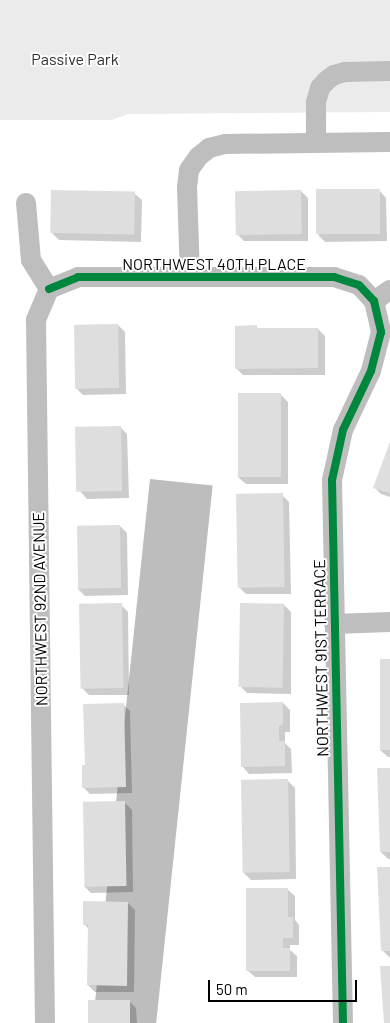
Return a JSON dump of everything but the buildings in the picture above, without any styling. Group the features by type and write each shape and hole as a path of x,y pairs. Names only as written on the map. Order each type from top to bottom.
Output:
{"street":[{"path":"316,143 316,102 320,88 326,81 334,75 345,72 390,71"},
{"path":"190,278 187,187 189,170 209,148 225,144 390,142"},
{"path":"26,203 32,260 49,289"},
{"name":"NORTHWEST 40TH PLACE","path":"49,289 78,278 334,278 359,285 382,296"},
{"name":"NORTHWEST 92ND AVENUE","path":"45,1023 36,320 49,289"},
{"name":"NORTHWEST 91ST TERRACE","path":"343,1023 332,480 342,430 371,371 381,332 382,296"},
{"path":"334,624 390,622"}],"green space":[{"name":"Passive Park","path":"0,0 390,0 390,112 128,114 112,120 0,120"}],"shaded area":[{"path":"150,479 213,486 156,1023 121,1023 93,1020"}],"cycle path":[{"path":"49,289 78,277 334,277 359,285 374,301 381,332 371,371 343,430 332,480 343,1023"}]}
